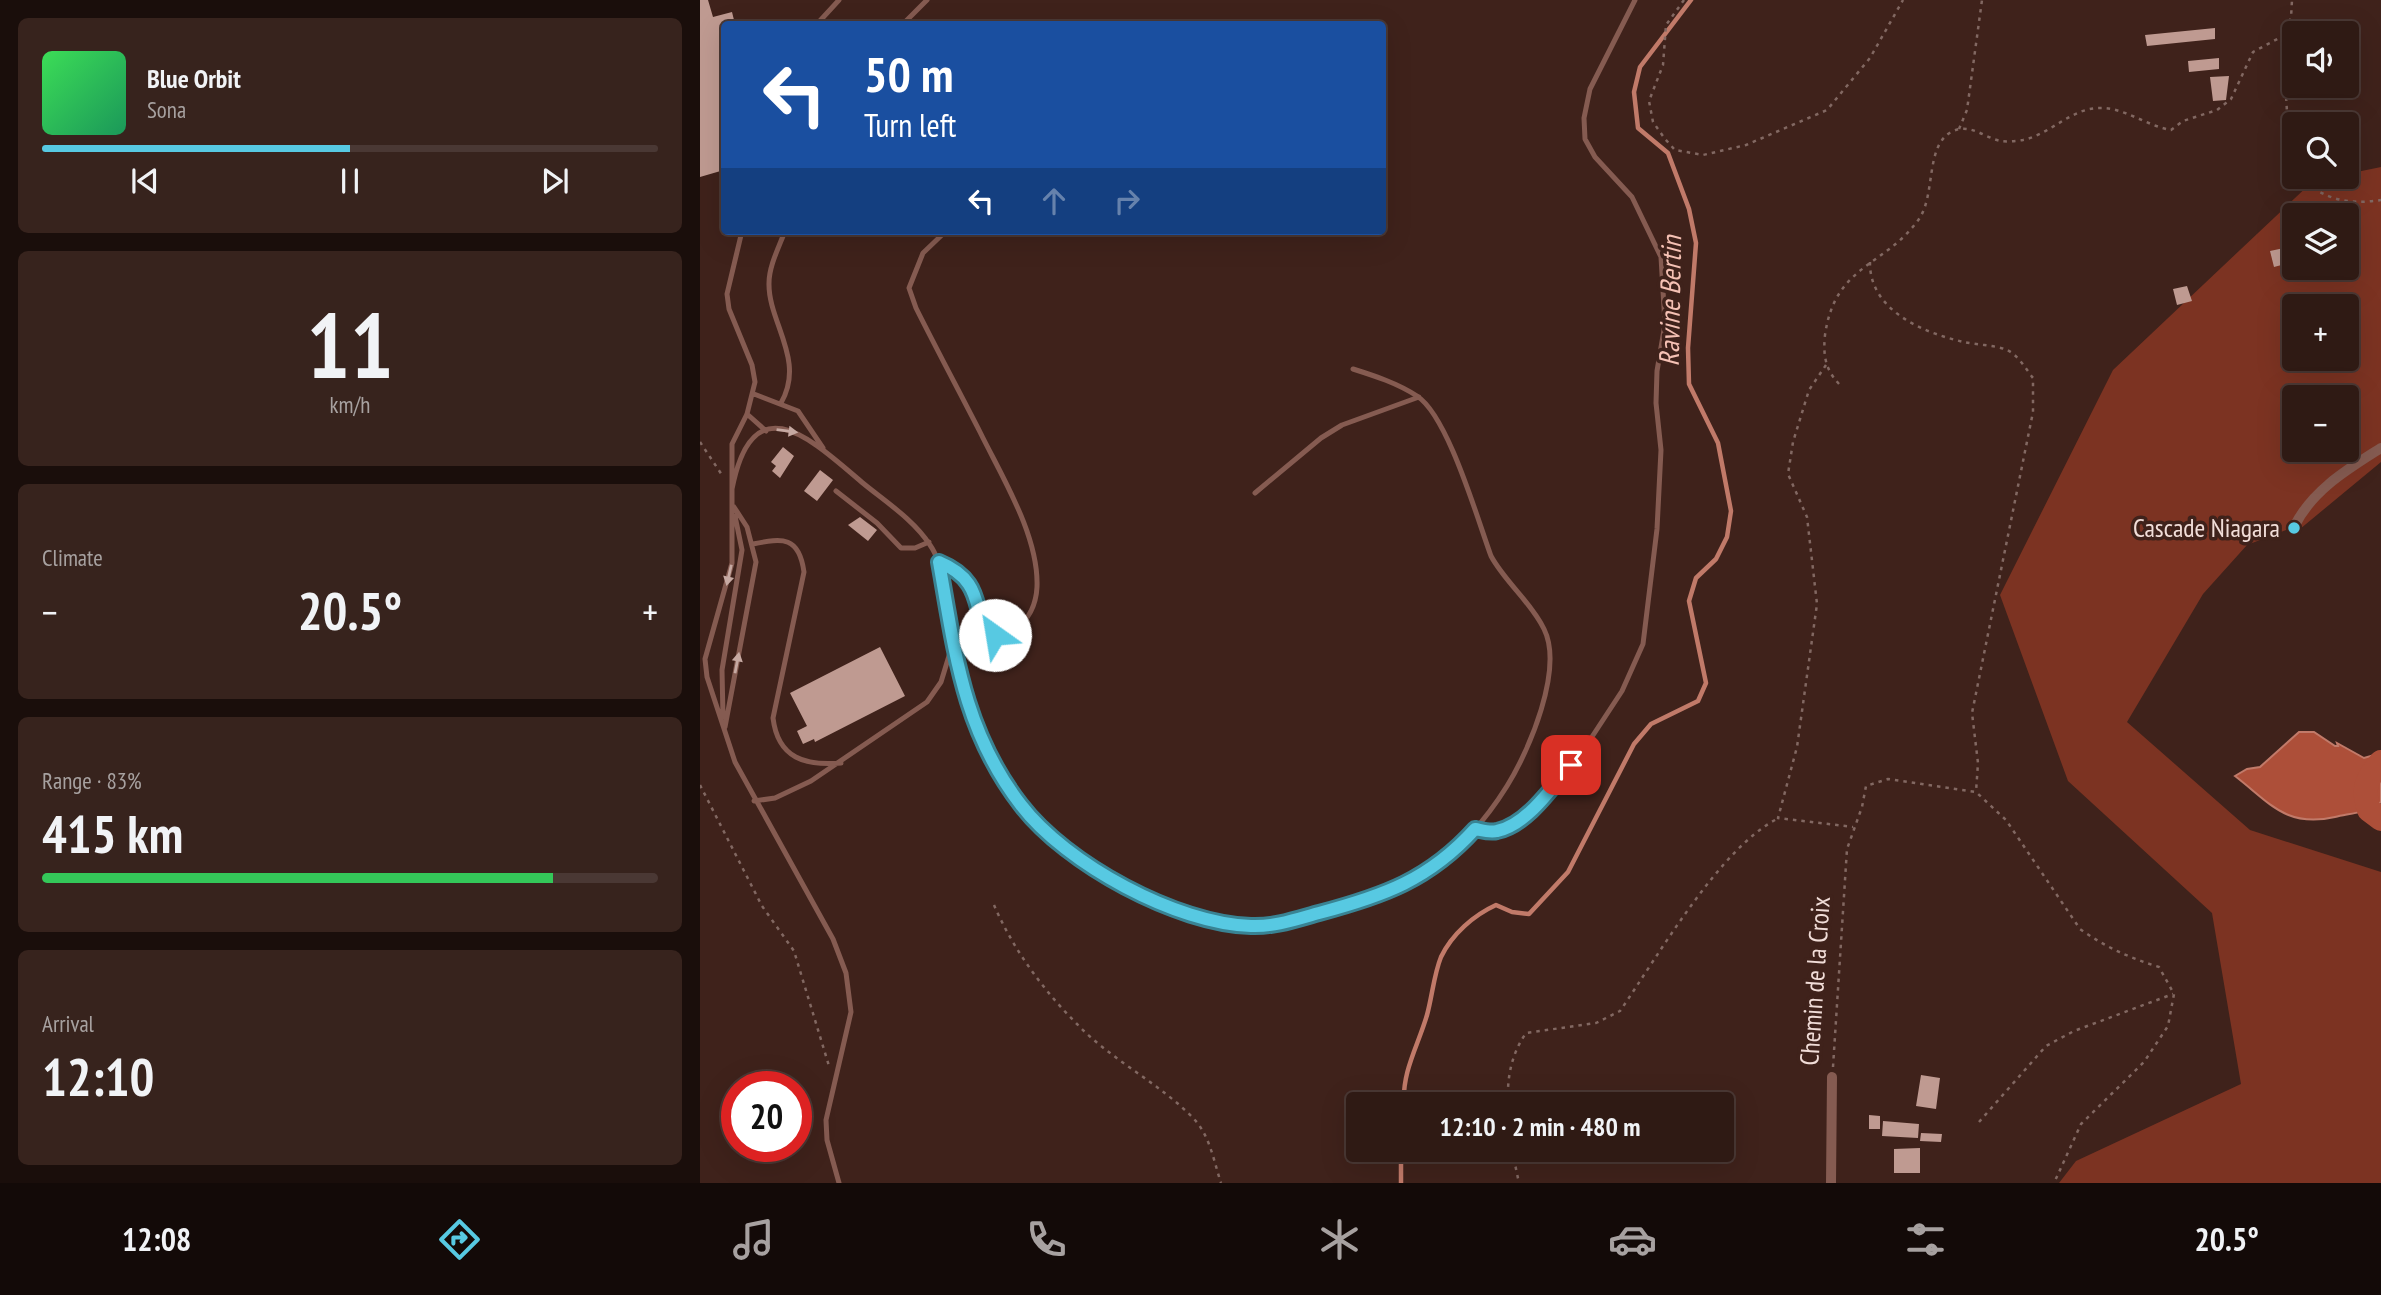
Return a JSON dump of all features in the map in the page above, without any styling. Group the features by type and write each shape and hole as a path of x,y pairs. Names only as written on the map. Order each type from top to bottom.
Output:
{"street":[{"path":"2294,527 2300,515 2323,488 2381,448"},
{"name":"Chemin de la Croix","path":"1831,1183 1832,1077"}],"lane":[{"path":"820,21 839,0"},
{"path":"906,21 927,0"},
{"path":"1475,829 1496,832 1516,822 1545,797 1584,749 1614,703 1643,645 1657,529 1661,463 1656,403 1657,371 1665,324 1661,257 1632,197 1595,157 1585,139 1584,118 1590,89 1635,0"},
{"path":"741,235 727,294 729,309 752,365 754,394 732,444 729,470 733,507 729,578 708,639 705,659 707,677 735,762 754,801 833,939 846,972 851,1012 826,1121 827,1140 839,1183"},
{"path":"781,403 789,390 788,356 768,280 784,235"},
{"path":"939,562 966,577 975,593 978,609 988,632 1008,635 1019,628 1029,616 1037,586 1035,561 1018,508 916,308 909,288 923,253 942,235"},
{"path":"732,489 738,459 744,448 766,431 787,429 800,432 825,451 917,528 929,542 939,562 969,712 993,761 1021,806 1056,841 1093,868 1133,891 1230,924 1275,925 1376,898 1421,877 1460,846 1493,808 1520,764 1542,699 1550,663 1549,642 1543,626 1500,572 1491,555 1449,444 1433,412 1419,397 1391,382 1353,369"},
{"path":"754,394 791,406 805,419 825,451"},
{"path":"1255,493 1321,438 1342,425 1419,397"},
{"path":"747,414 766,431"},
{"path":"836,491 877,523 901,548 915,548 929,542"},
{"path":"725,730 756,562 747,527 733,507"},
{"path":"725,730 722,670 742,550 733,507"},
{"path":"753,544 778,539 789,542 802,559 804,572 773,718 775,730 797,758 813,765 841,763"},
{"path":"754,801 775,798 841,763 927,702 948,666 953,639"}],"path":[{"path":"1684,0 1666,24 1663,65 1649,101 1653,122 1665,139 1675,149 1703,156 1746,145 1827,110 1870,58 1903,0"},
{"path":"1959,129 1967,110 1982,0"},
{"path":"2290,21 2292,0"},
{"path":"1839,384 1826,365 1825,339 1832,307 1846,283 1891,246 1919,218 1931,189 1933,162 1939,145 1952,131 1978,131 2001,141 2024,139 2056,126 2082,109 2104,107 2171,130 2183,121 2225,105 2231,99 2253,52 2282,37"},
{"path":"2317,189 2333,200 2358,203 2381,200"},
{"path":"1870,262 1870,279 1878,295 1900,316 1935,334 2007,350 2033,378 2033,412 1972,713 1978,763 1976,792 2006,820 2080,929 2130,958 2159,967 2174,994 2168,1026 2144,1062 2081,1124 2054,1183"},
{"path":"1778,818 1797,747 1817,604 1807,517 1788,474 1793,442 1809,390 1826,365"},
{"path":"700,442 732,489"},
{"name":"Chemin de la Croix","path":"1832,1077 1847,849 1862,807 1866,786 1888,779 1976,792"},
{"path":"700,785 762,905 794,951 825,1057 835,1079"},
{"path":"1508,1092 1509,1069 1515,1049 1526,1033 1596,1023 1620,1011 1728,858 1756,830 1778,818 1853,827"},
{"path":"995,905 1014,944 1077,1024 1195,1120 1209,1143 1221,1183"},
{"path":"1979,1122 2046,1046 2074,1031 2174,994"},
{"path":"1515,1162 1519,1183"}],"shaded area":[{"path":"2381,167 2381,462 2300,529 2294,527 2247,545 2203,594 2127,722 2250,830 2381,872 2381,1183 2059,1183 2076,1161 2241,1084 2212,913 2068,781 2000,595 2113,370 2282,210 2282,280 2359,280 2359,203 2290,203 2305,189 2359,189 2359,172"},
{"path":"2299,732 2314,732 2335,746 2338,746 2337,743 2364,758 2381,753 2381,802 2353,813 2318,820 2304,819 2280,811 2235,776 2247,769 2260,767"}],"building":[{"path":"700,0 708,0 713,17 732,12 734,21 721,21 721,171 700,177"},
{"path":"2215,28 2215,39 2147,46 2145,35"},
{"path":"2219,58 2219,69 2189,72 2188,61"},
{"path":"2229,76 2226,100 2213,101 2210,77"},
{"path":"2282,248 2282,265 2274,267 2270,251"},
{"path":"2187,286 2192,301 2177,305 2173,289"},
{"path":"783,447 794,456 780,478 772,471 776,466 771,462"},
{"path":"820,470 833,480 817,501 804,491"},
{"path":"860,517 877,530 868,541 848,525"},
{"path":"880,647 905,696 815,742 814,739 803,744 797,731 807,726 790,693"},
{"path":"1921,1075 1940,1078 1936,1109 1916,1106"},
{"path":"1869,1115 1880,1116 1880,1129 1869,1129"},
{"path":"1883,1121 1919,1124 1918,1138 1882,1136"},
{"path":"1921,1133 1942,1134 1941,1142 1920,1141"},
{"path":"1920,1148 1920,1173 1894,1173 1894,1149"}],"waterway":[{"name":"Ravine Bertin","path":"1404,1092 1441,957 1451,941 1472,920 1496,905 1512,912 1529,914 1568,872 1634,744 1651,724 1698,701 1706,683 1689,601 1696,578 1716,559 1727,537 1731,511 1718,443 1689,384 1688,348 1696,243 1689,209 1668,153 1638,128 1634,92 1640,67 1691,0"},
{"path":"2381,762 2369,779 2366,790 2369,810 2381,819"},
{"name":"Ravine Bertin","path":"1401,1162 1401,1183"}],"place":[{"name":"Cascade Niagara","path":"2294,528"}],"route":[{"path":"995,635 988,632 983,623 975,593 966,577 939,562 962,690 969,712 993,761 1021,806 1056,841 1093,868 1133,891 1230,924 1275,925 1376,898 1399,888 1421,877 1460,846 1475,829 1496,832 1516,822 1545,797 1571,765"}]}
